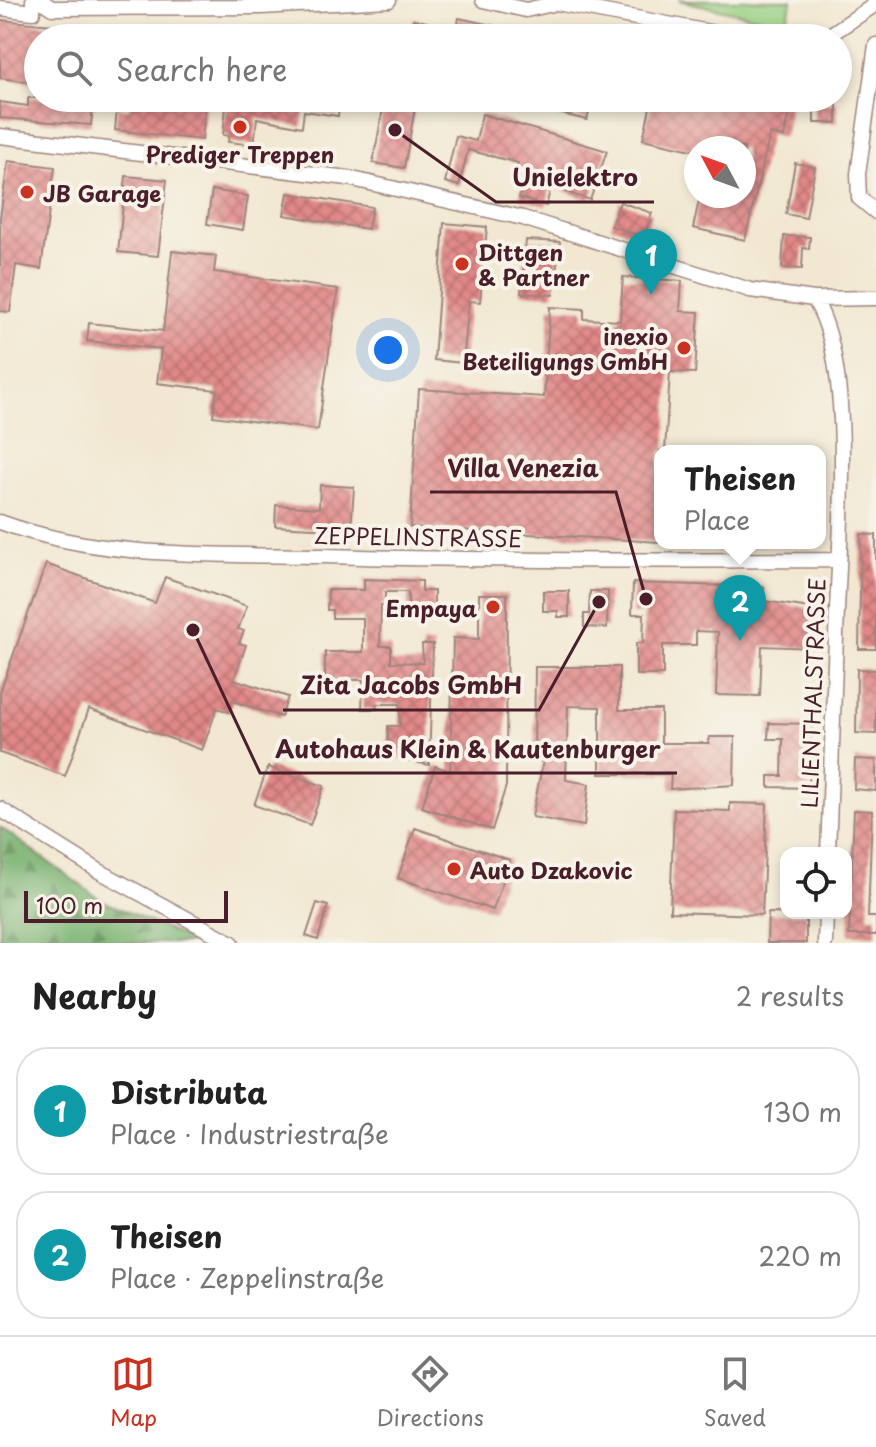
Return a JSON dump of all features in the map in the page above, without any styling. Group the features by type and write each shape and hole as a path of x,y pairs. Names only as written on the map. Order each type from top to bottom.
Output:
{"street":[{"path":"0,8 33,12 33,0"},
{"path":"40,0 52,8 127,4 383,1"},
{"path":"483,0 526,10 557,3 667,24"},
{"path":"846,24 876,4"},
{"path":"876,45 858,174 859,198 876,212"},
{"path":"0,136 292,169 403,188 523,218 723,283 814,299 876,298"},
{"name":"LILIENTHALSTRASSE","path":"814,299 821,313 836,384 842,507 828,847"},
{"path":"842,507 858,509"},
{"name":"ZEPPELINSTRASSE","path":"0,522 66,541 173,553 627,562 839,560"},
{"path":"0,809 99,871 232,943"},
{"path":"825,943 826,919"}],"green space":[{"path":"678,0 792,0 786,24"},
{"path":"0,827 101,900 197,943 8,943 0,938"}],"building":[{"path":"459,18 487,24 458,24"},
{"path":"413,19 435,24 412,24"},
{"path":"0,20 42,24 24,24 24,81 0,78"},
{"path":"0,102 24,105 24,112 92,112 91,125 0,118"},
{"path":"117,112 205,112 202,140 115,130"},
{"name":"Prediger Treppen","path":"225,112 304,112 302,127 257,118 254,145 228,142 229,136 223,135"},
{"name":"Prediger Treppen","path":"311,112 338,112 338,116"},
{"path":"382,112 414,112 404,168 373,163"},
{"path":"553,112 589,112 587,120"},
{"path":"649,112 789,112 784,137 770,134 756,193 756,136 684,136 684,148 643,139"},
{"path":"814,112 837,112 837,123 814,123"},
{"path":"482,114 607,151 590,200 551,187 546,206 519,198 524,178 514,175 518,163 468,150 459,186 445,182 456,136 476,141"},
{"name":"JB Garage","path":"8,161 55,167 41,269 16,265 10,312 0,311 0,217"},
{"path":"795,163 815,167 806,218 786,214"},
{"path":"126,176 167,180 158,256 118,252"},
{"path":"212,190 248,196 243,230 207,224"},
{"path":"288,193 372,207 368,229 284,215"},
{"path":"620,202 652,213 644,237 611,226"},
{"path":"697,208 753,208 745,240 693,228"},
{"name":"Dittgen & Partner","path":"444,223 487,227 480,302 469,301 463,363 434,360"},
{"path":"784,236 810,237 809,249 803,248 802,269 782,268"},
{"path":"526,240 560,242 553,295 521,293"},
{"path":"172,251 216,256 214,272 338,289 318,430 213,416 217,390 157,383 161,349 87,341 89,323 163,331"},
{"path":"623,277 682,281 680,311 699,312 695,373 670,372 665,445 654,445 654,542 410,527 419,389 544,397 550,307 584,309 584,319 620,321"},
{"path":"320,485 354,487 351,530 275,526 276,505 319,508"},
{"path":"861,534 876,535 876,649 859,649"},
{"path":"46,564 155,603 165,577 247,606 238,629 244,631 239,643 246,645 234,679 288,697 281,717 233,701 229,712 217,708 202,750 89,709 65,776 0,753 0,692"},
{"path":"364,579 422,581 422,591 434,591 434,617 408,616 408,592 385,592 385,606 381,605 380,646 391,646 391,662 423,663 422,644 433,644 429,765 399,758 399,748 388,748 388,726 400,726 400,704 376,704 377,709 362,709 363,680 325,680 325,652 363,652 363,618 332,618 332,610 327,610 328,590 364,590"},
{"path":"633,583 764,587 763,601 810,608 816,622 815,648 762,646 760,696 716,695 718,632 696,631 696,645 663,645 663,675 636,675 636,643 643,643 644,614 632,614"},
{"path":"543,591 569,591 569,617 558,617 558,611 543,611"},
{"path":"590,591 608,591 607,628 584,627 584,614 589,614"},
{"path":"479,594 507,594 506,786 492,830 422,807 435,766 450,771 453,638 479,639"},
{"path":"535,667 619,667 619,710 661,710 661,743 709,743 709,737 735,737 734,785 670,789 671,774 600,774 600,707 568,706 566,780 589,784 584,826 532,817 543,761 534,761"},
{"path":"857,669 876,670 876,734 856,733"},
{"path":"769,723 812,724 809,788 769,787 769,776 782,776 783,739 768,739"},
{"path":"855,759 876,760 876,791 854,789"},
{"path":"268,767 324,786 310,825 254,805"},
{"path":"730,803 767,804 762,915 670,912 674,809 730,811"},
{"path":"854,810 872,811 868,917 876,917 876,935 849,935"},
{"name":"Auto Dzakovic","path":"415,828 510,860 493,910 398,878"},
{"path":"317,903 328,906 318,940 306,936"},
{"path":"768,913 780,913 780,919 806,919 806,943 767,943"}],"place":[{"name":"Prediger Treppen","path":"240,127"},
{"name":"Unielektro","path":"395,130"},
{"name":"JB Garage","path":"27,192"},
{"name":"Dittgen & Partner","path":"462,264"},
{"name":"Distributa","path":"651,295"},
{"name":"inexio Beteiligungs GmbH","path":"684,348"},
{"name":"Villa Venezia","path":"646,599"},
{"name":"Zita Jacobs GmbH","path":"599,602"},
{"name":"Empaya","path":"493,607"},
{"name":"Autohaus Klein & Kautenburger","path":"193,630"},
{"name":"Theisen","path":"740,641"},
{"name":"Auto Dzakovic","path":"454,869"}]}
